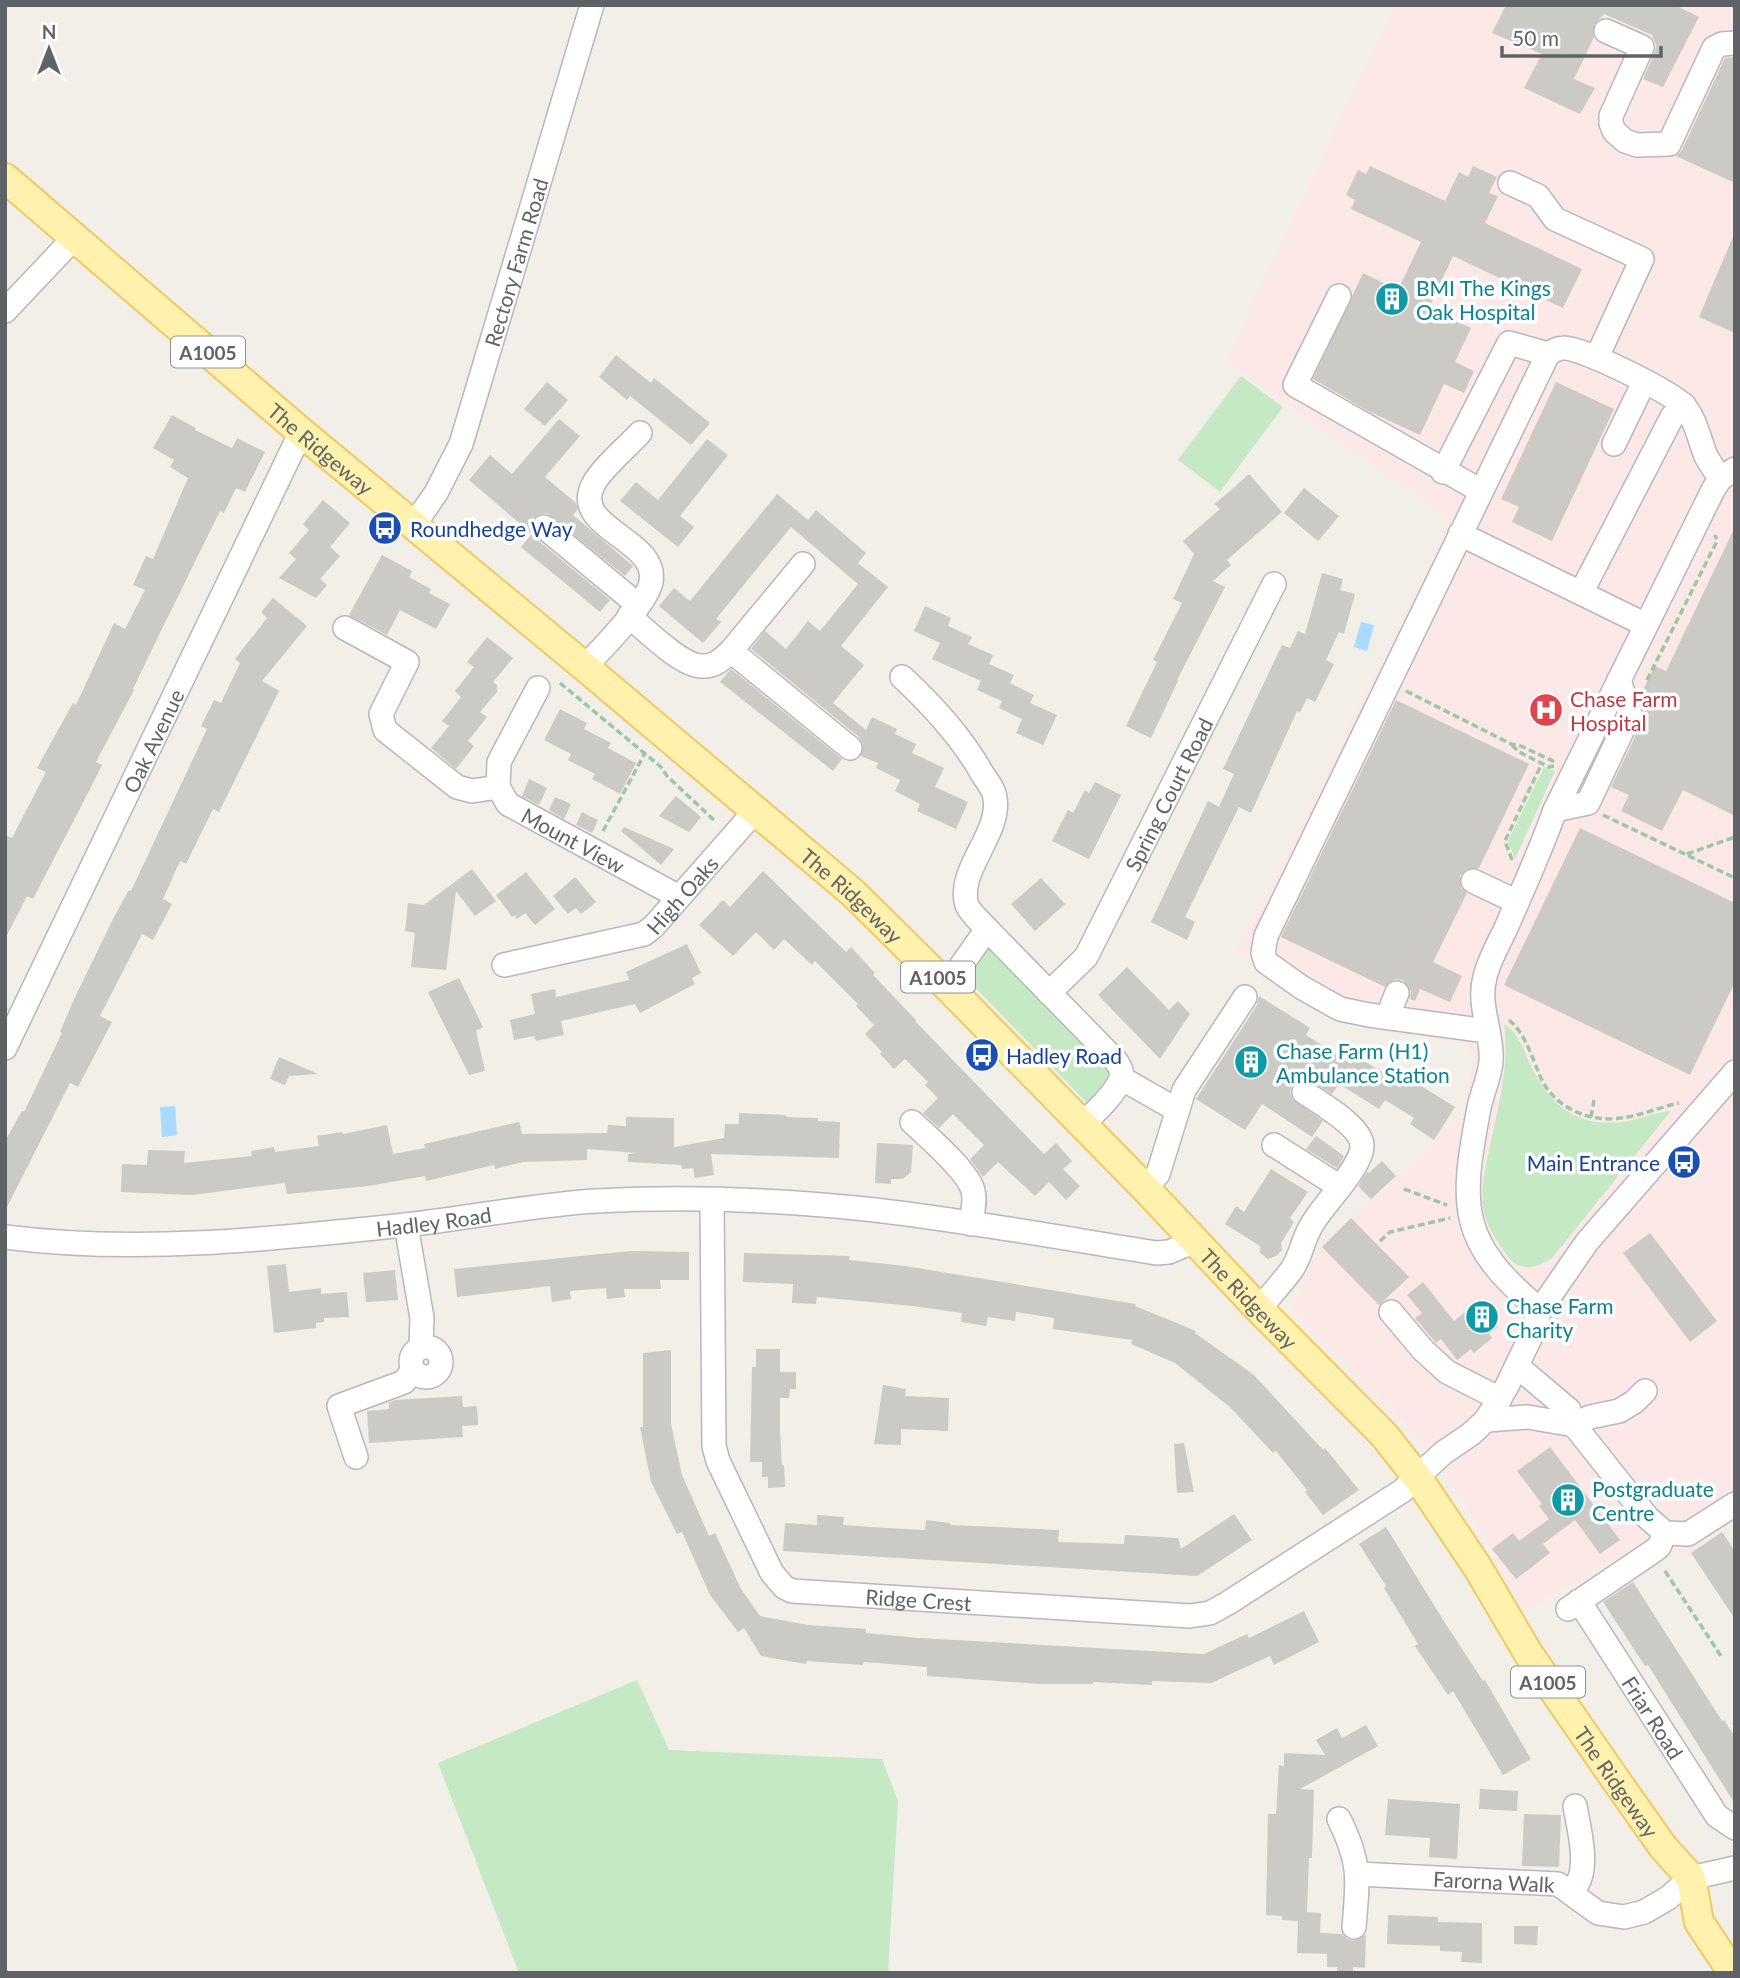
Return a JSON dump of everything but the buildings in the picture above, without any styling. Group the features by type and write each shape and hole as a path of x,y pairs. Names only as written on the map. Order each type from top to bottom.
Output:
{"main road":[{"name":"The Ridgeway","path":"5,178 301,432 418,519 585,667 852,893 945,984 1145,1188 1193,1242 1384,1435 1417,1477 1478,1568 1528,1653 1663,1847 1691,1878"},
{"path":"1691,1878 1699,1922 1730,1972"}],"street":[{"name":"Rectory Farm Road","path":"418,519 461,444 592,5"},
{"path":"1606,31 1642,47 1611,116 1614,131 1625,141 1637,145 1669,144 1714,48 1735,43"},
{"path":"1510,183 1538,196 1555,219 1642,259 1597,357"},
{"path":"5,311 75,237"},
{"path":"1339,296 1294,385 1443,472 1481,491"},
{"path":"1443,472 1509,343 1548,354 1564,347 1597,357 1670,395 1684,405 1692,418 1706,455 1728,474 1646,625 1555,810 1485,975 1482,1004 1491,1062 1470,1154 1466,1188 1469,1214 1473,1231 1482,1248 1511,1286 1540,1310"},
{"path":"1487,1031 1340,1009 1275,969 1266,962 1263,953 1266,936 1548,354"},
{"path":"1614,444 1644,382"},
{"path":"1581,593 1672,417 1684,405"},
{"name":"Oak Avenue","path":"5,1048 301,432"},
{"path":"585,667 634,611 651,583 649,564 642,554 601,521 593,510 589,494 594,482 640,433"},
{"path":"544,527 684,660 693,665 709,666 720,662 803,564"},
{"path":"1460,534 1646,625"},
{"name":"Spring Court Road","path":"1049,993 1086,957 1273,584"},
{"path":"345,628 407,662 381,714 385,730 457,787 472,791 498,787 499,762 548,685"},
{"path":"731,651 850,748"},
{"path":"902,677 942,717 974,758 995,795 996,813 969,876 965,893 967,906 1116,1061 1121,1070 1121,1078 1109,1097 1082,1125"},
{"name":"Mount View","path":"498,787 508,804 679,897"},
{"name":"High Oaks","path":"504,965 636,937 654,926 755,810"},
{"path":"1473,881 1517,902"},
{"path":"945,984 987,929"},
{"path":"1390,1017 1397,993"},
{"path":"1145,1188 1158,1174 1184,1090 1245,997"},
{"path":"1486,1420 1517,1366 1540,1310 1587,1242 1735,1072"},
{"path":"1121,1078 1177,1111"},
{"path":"1259,1309 1292,1270 1310,1226 1340,1187 1358,1158 1362,1145 1346,1121 1304,1092"},
{"path":"912,1122 952,1161 972,1186 974,1194 971,1224"},
{"path":"1274,1145 1340,1187"},
{"name":"Hadley Road","path":"5,1237 127,1246 216,1243 595,1201 712,1201 875,1210 1156,1253 1169,1252 1193,1242"},
{"name":"Ridge Crest","path":"712,1201 714,1446 718,1461 772,1573 784,1587 792,1591 1190,1616 1210,1613 1402,1491 1443,1453 1486,1420"},
{"path":"356,1457 339,1406 404,1382 413,1370 411,1357 421,1348 422,1318 406,1224"},
{"path":"1391,1312 1423,1350 1447,1372 1500,1399"},
{"path":"1517,1366 1569,1410 1574,1424 1647,1517 1665,1533 1688,1534 1735,1504"},
{"path":"1486,1420 1528,1417 1574,1424 1590,1417 1619,1411 1645,1391"},
{"name":"Friar Road","path":"1665,1533 1659,1547 1573,1605 1717,1816 1735,1828"},
{"path":"1571,1892 1578,1886 1582,1865 1575,1806"},
{"path":"1339,1819 1352,1846 1358,1874 1354,1927"},
{"path":"1691,1878 1735,1868"},
{"name":"Farorna Walk","path":"1358,1874 1547,1882 1558,1884 1598,1913 1624,1917 1644,1912 1668,1898 1691,1878"}],"path":[{"path":"1389,682 1511,744 1563,766 1549,767 1518,752 1511,744"},
{"path":"548,685 645,753 731,836"},
{"path":"593,850 645,753"},
{"path":"1518,867 1512,860 1505,841 1542,763"},
{"path":"1601,814 1735,878"},
{"path":"1686,854 1735,836"},
{"path":"1507,1019 1517,1027 1542,1082 1566,1107 1591,1117 1623,1118 1684,1102"},
{"path":"1591,1117 1594,1100"},
{"path":"1404,1189 1447,1205"},
{"path":"1380,1241 1390,1232 1450,1219"},
{"path":"1652,1552 1721,1657"}],"shaded area":[{"name":"Chase Farm Hospital","path":"1395,5 1735,5 1735,1518 1689,1554 1640,1544 1525,1611 1460,1495 1403,1421 1291,1307 1325,1239 1385,1191 1462,1114 1474,1056 1464,1044 1326,1015 1233,949 1264,900 1450,520 1225,361"}],"green space":[{"path":"1241,376 1283,407 1220,492 1178,460"},
{"path":"1544,767 1555,771 1515,859 1508,841"},
{"path":"990,947 1115,1073 1091,1107 965,977 984,949"},
{"path":"1504,1024 1517,1036 1547,1092 1568,1112 1595,1122 1611,1123 1671,1111 1552,1258 1533,1267 1522,1267 1511,1260 1494,1236 1483,1208 1485,1172 1504,1070"},
{"path":"637,1680 669,1750 882,1759 898,1801 888,1973 519,1973 438,1763"}],"water":[{"path":"1361,622 1374,625 1367,651 1354,647"},
{"path":"175,1106 177,1135 162,1137 160,1107"}],"place":[{"name":"BMI The Kings Oak Hospital","path":"1392,299"},
{"name":"Roundhedge Way","path":"385,528"},
{"name":"Chase Farm Hospital","path":"1546,710"},
{"name":"Hadley Road","path":"982,1055"},
{"name":"Chase Farm (H1) Ambulance Station","path":"1251,1062"},
{"name":"Main Entrance","path":"1684,1162"},
{"name":"Chase Farm Charity","path":"1482,1317"},
{"name":"Postgraduate Centre","path":"1568,1500"}]}
